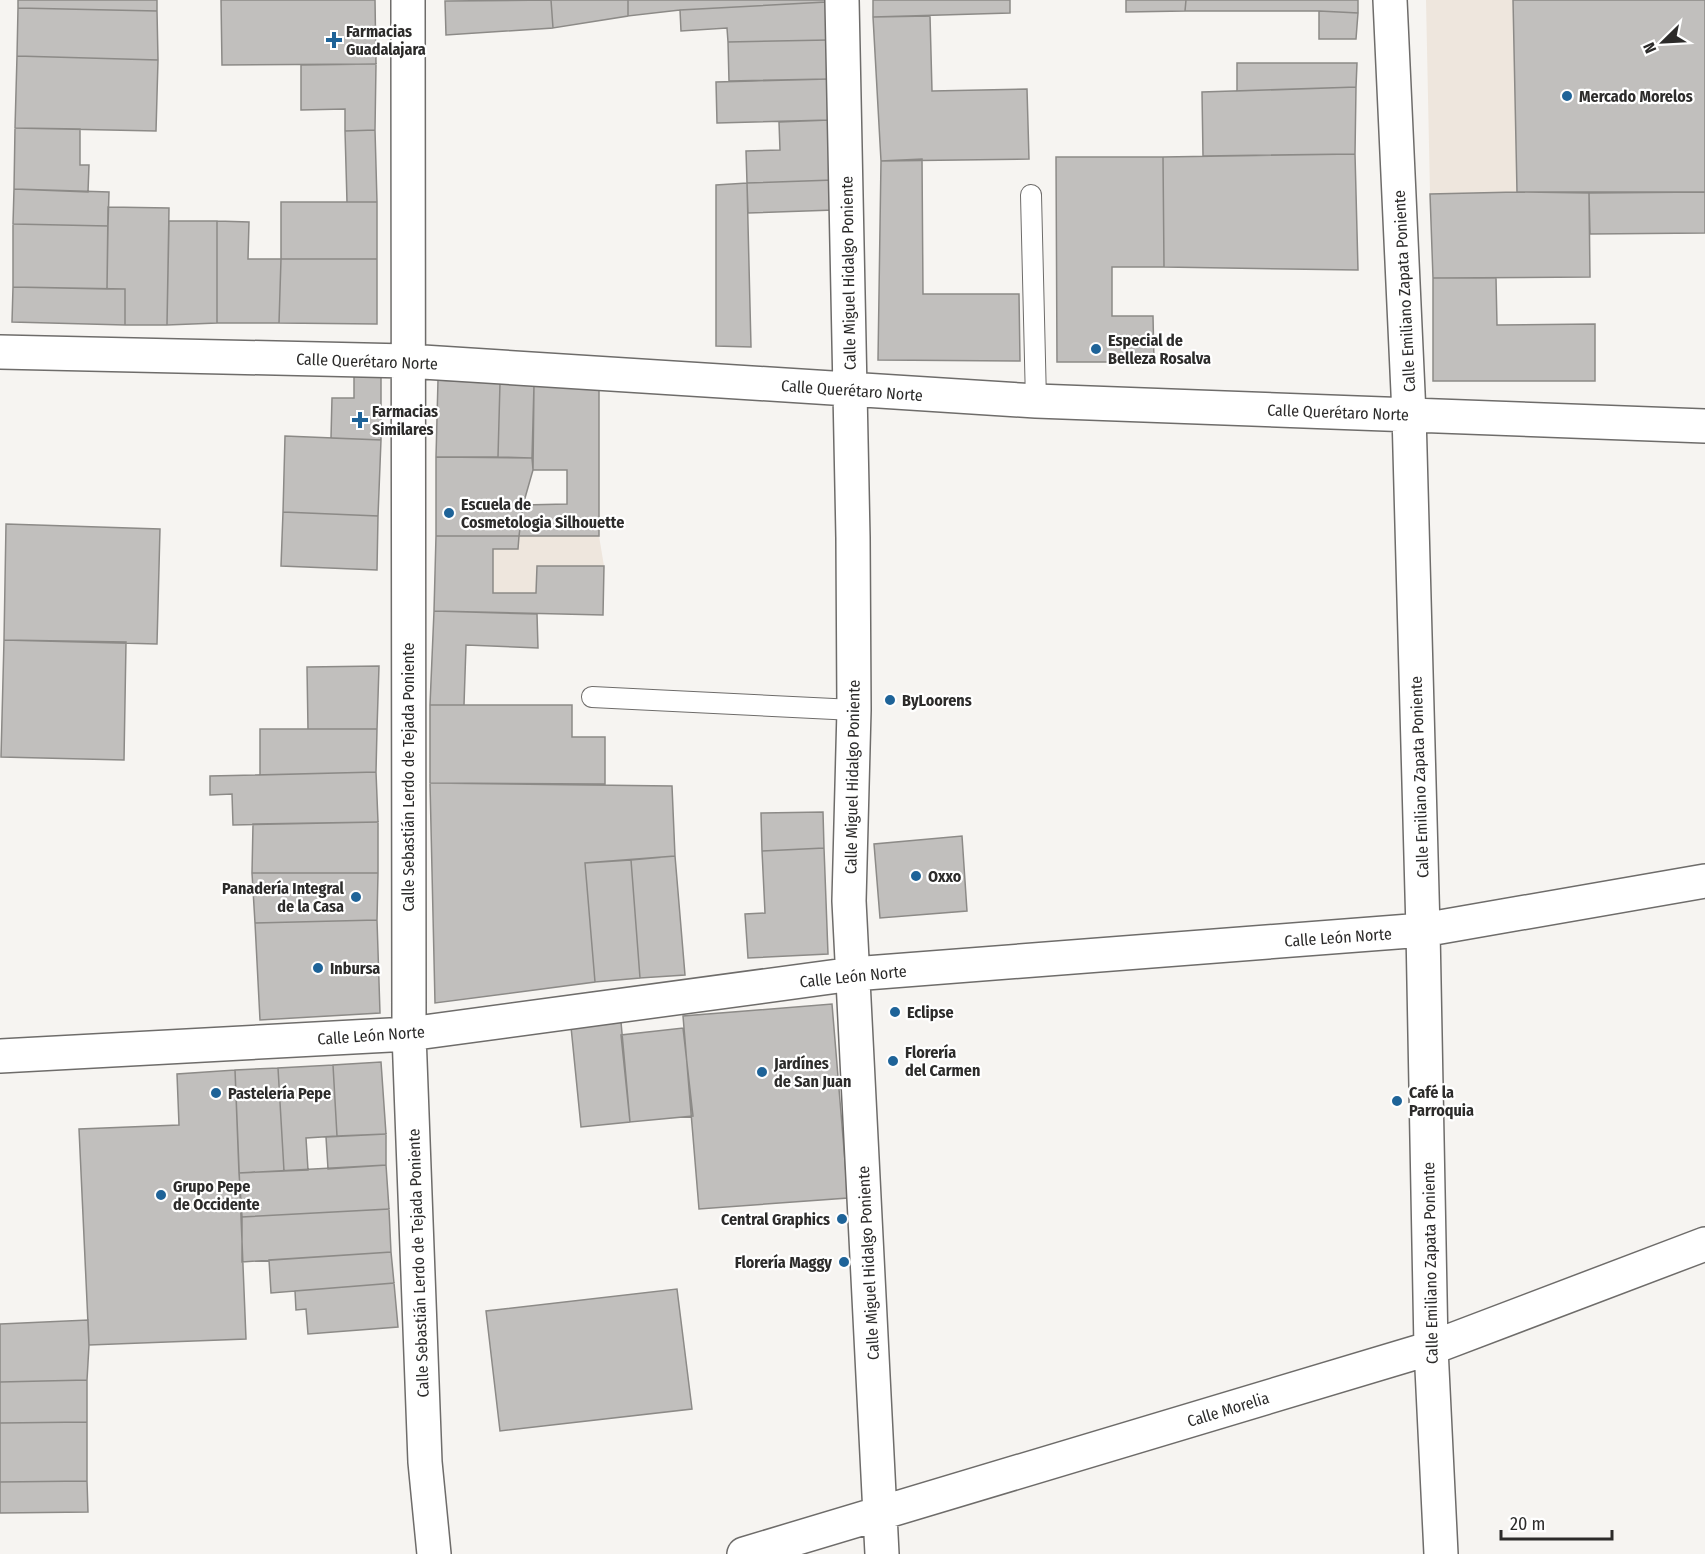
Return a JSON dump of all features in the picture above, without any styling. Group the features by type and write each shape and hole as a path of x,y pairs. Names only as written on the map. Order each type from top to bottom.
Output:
{"street":[{"name":"Calle Sebastián Lerdo de Tejada Poniente","path":"408,0 409,1034 425,1462 434,1554"},
{"name":"Calle Miguel Hidalgo Poniente","path":"842,0 854,710 849,901 882,1554"},
{"name":"Calle Emiliano Zapata Poniente","path":"1390,0 1409,414 1423,930 1431,1348 1441,1554"},
{"name":"Calle Querétaro Norte","path":"0,352 407,361 1036,401 1705,426"},
{"name":"Calle León Norte","path":"0,1056 409,1034 853,974 1423,930 1705,881"},
{"name":"Calle Morelia","path":"744,1554 1431,1348 1705,1244"}],"lane":[{"path":"1031,195 1036,401"},
{"path":"592,697 854,710"}],"shaded area":[{"name":"Mercado Morelos","path":"1426,0 1705,0 1705,192 1430,194"},
{"path":"436,536 599,536 604,566 603,615 434,611"}],"building":[{"path":"18,0 157,0 157,11 18,8"},
{"path":"221,0 375,0 376,64 222,65"},
{"path":"551,0 628,0 628,16 553,28"},
{"path":"551,0 553,28 446,35 445,1"},
{"path":"628,0 826,0 826,2 680,10 628,16"},
{"path":"873,0 1010,0 1010,13 873,17"},
{"path":"1126,0 1186,0 1185,11 1126,12"},
{"path":"1186,0 1358,0 1358,13 1185,11"},
{"name":"Mercado Morelos","path":"1513,0 1705,0 1705,192 1517,192"},
{"path":"826,2 828,40 728,42 727,28 681,31 680,10"},
{"path":"18,8 157,11 158,60 17,56"},
{"path":"1319,11 1358,13 1356,39 1319,39"},
{"path":"930,16 932,91 1027,89 1029,159 881,161 873,17"},
{"path":"828,40 829,79 729,81 728,42"},
{"path":"17,56 158,60 156,131 15,128"},
{"path":"1237,63 1357,63 1356,87 1237,91"},
{"path":"376,64 375,130 345,131 345,109 301,110 301,65"},
{"path":"829,79 830,120 717,123 716,82"},
{"path":"1356,87 1355,154 1203,156 1202,92"},
{"path":"830,120 833,180 747,183 746,151 780,150 779,122"},
{"path":"15,128 80,129 80,165 89,165 88,192 14,189"},
{"path":"375,130 377,202 347,202 345,131"},
{"path":"1355,154 1358,270 1164,267 1163,157"},
{"path":"1056,157 1163,157 1164,267 1112,267 1112,316 1153,316 1154,362 1057,362"},
{"path":"922,159 923,294 1019,294 1020,361 878,360 881,161"},
{"path":"833,180 834,210 748,213 747,183"},
{"path":"747,183 751,347 716,346 716,185"},
{"path":"14,189 109,192 108,226 13,224"},
{"path":"1705,192 1705,233 1590,234 1589,193"},
{"path":"1589,193 1590,277 1433,278 1430,194"},
{"path":"281,202 377,202 377,259 281,259"},
{"path":"108,207 169,208 167,325 125,325 125,289 107,289"},
{"path":"169,221 217,221 217,323 167,325"},
{"path":"217,221 249,222 248,259 281,259 279,323 217,323"},
{"path":"13,224 108,226 107,289 13,287"},
{"path":"281,259 377,259 377,324 279,323"},
{"path":"1433,278 1496,278 1497,325 1595,324 1595,381 1433,381"},
{"path":"13,287 125,289 125,325 12,322"},
{"path":"354,373 381,373 381,440 331,438 332,398 354,398"},
{"path":"438,380 500,383 498,457 436,457"},
{"path":"500,383 534,384 532,458 498,457"},
{"path":"534,384 599,385 599,536 519,536 523,505 567,504 567,470 533,470"},
{"path":"285,436 381,440 378,516 283,512"},
{"path":"436,457 532,458 533,470 523,505 519,536 436,536"},
{"path":"283,512 378,516 377,570 281,566"},
{"path":"6,524 160,529 157,644 4,640"},
{"path":"436,536 519,536 518,549 493,549 493,593 536,593 537,566 604,566 603,615 434,611"},
{"path":"434,611 537,614 538,648 466,645 464,705 430,705"},
{"path":"4,640 126,642 124,760 1,757"},
{"path":"379,666 377,729 308,729 307,667"},
{"path":"430,705 572,705 572,737 605,737 605,784 430,783"},
{"path":"260,729 377,729 376,772 260,775"},
{"path":"376,772 378,822 233,825 232,794 210,795 210,776"},
{"path":"430,783 672,786 675,856 585,863 595,982 435,1003"},
{"path":"823,812 824,848 762,851 761,813"},
{"path":"378,822 378,873 252,873 253,824"},
{"path":"962,836 967,911 880,918 874,844"},
{"path":"824,848 828,954 748,958 745,914 765,913 762,851"},
{"path":"675,856 685,975 640,978 631,860"},
{"path":"631,860 640,978 595,982 585,863"},
{"path":"252,873 378,873 377,920 255,923"},
{"name":"Inbursa","path":"377,920 380,1013 260,1020 255,923"},
{"name":"Jardínes de San Juan","path":"832,1004 848,1198 699,1209 683,1016"},
{"path":"621,1022 630,1122 581,1127 571,1027"},
{"path":"683,1028 693,1116 630,1122 621,1035"},
{"path":"381,1062 386,1134 337,1136 333,1065"},
{"path":"333,1065 337,1136 306,1138 308,1170 284,1171 278,1068"},
{"path":"278,1068 284,1171 239,1173 235,1070"},
{"name":"Grupo Pepe de Occidente","path":"235,1070 246,1339 89,1345 79,1129 179,1125 177,1074"},
{"path":"386,1134 386,1165 328,1169 326,1137"},
{"path":"386,1165 389,1209 242,1217 239,1173"},
{"path":"389,1209 391,1252 242,1262 242,1217"},
{"path":"391,1252 394,1283 271,1293 269,1260"},
{"path":"394,1283 398,1327 308,1334 306,1309 296,1310 295,1291"},
{"path":"677,1289 692,1409 500,1431 486,1311"},
{"path":"88,1320 87,1380 0,1382 0,1324"},
{"path":"87,1380 87,1422 0,1423 0,1382"},
{"path":"87,1422 87,1481 0,1482 0,1423"},
{"path":"87,1481 88,1512 0,1513 0,1482"}],"place":[{"name":"Farmacias Guadalajara","path":"334,40"},
{"name":"Mercado Morelos","path":"1567,96"},
{"name":"Especial de Belleza Rosalva","path":"1096,349"},
{"name":"Farmacias Similares","path":"360,420"},
{"name":"Escuela de Cosmetologia Silhouette","path":"449,513"},
{"name":"ByLoorens","path":"890,700"},
{"name":"Oxxo","path":"916,876"},
{"name":"Panadería Integral de la Casa","path":"356,897"},
{"name":"Inbursa","path":"318,968"},
{"name":"Eclipse","path":"895,1012"},
{"name":"Florería del Carmen","path":"893,1061"},
{"name":"Jardínes de San Juan","path":"762,1072"},
{"name":"Pastelería Pepe","path":"216,1093"},
{"name":"Café la Parroquia","path":"1397,1101"},
{"name":"Grupo Pepe de Occidente","path":"161,1195"},
{"name":"Central Graphics","path":"842,1219"},
{"name":"Florería Maggy","path":"844,1262"}]}
